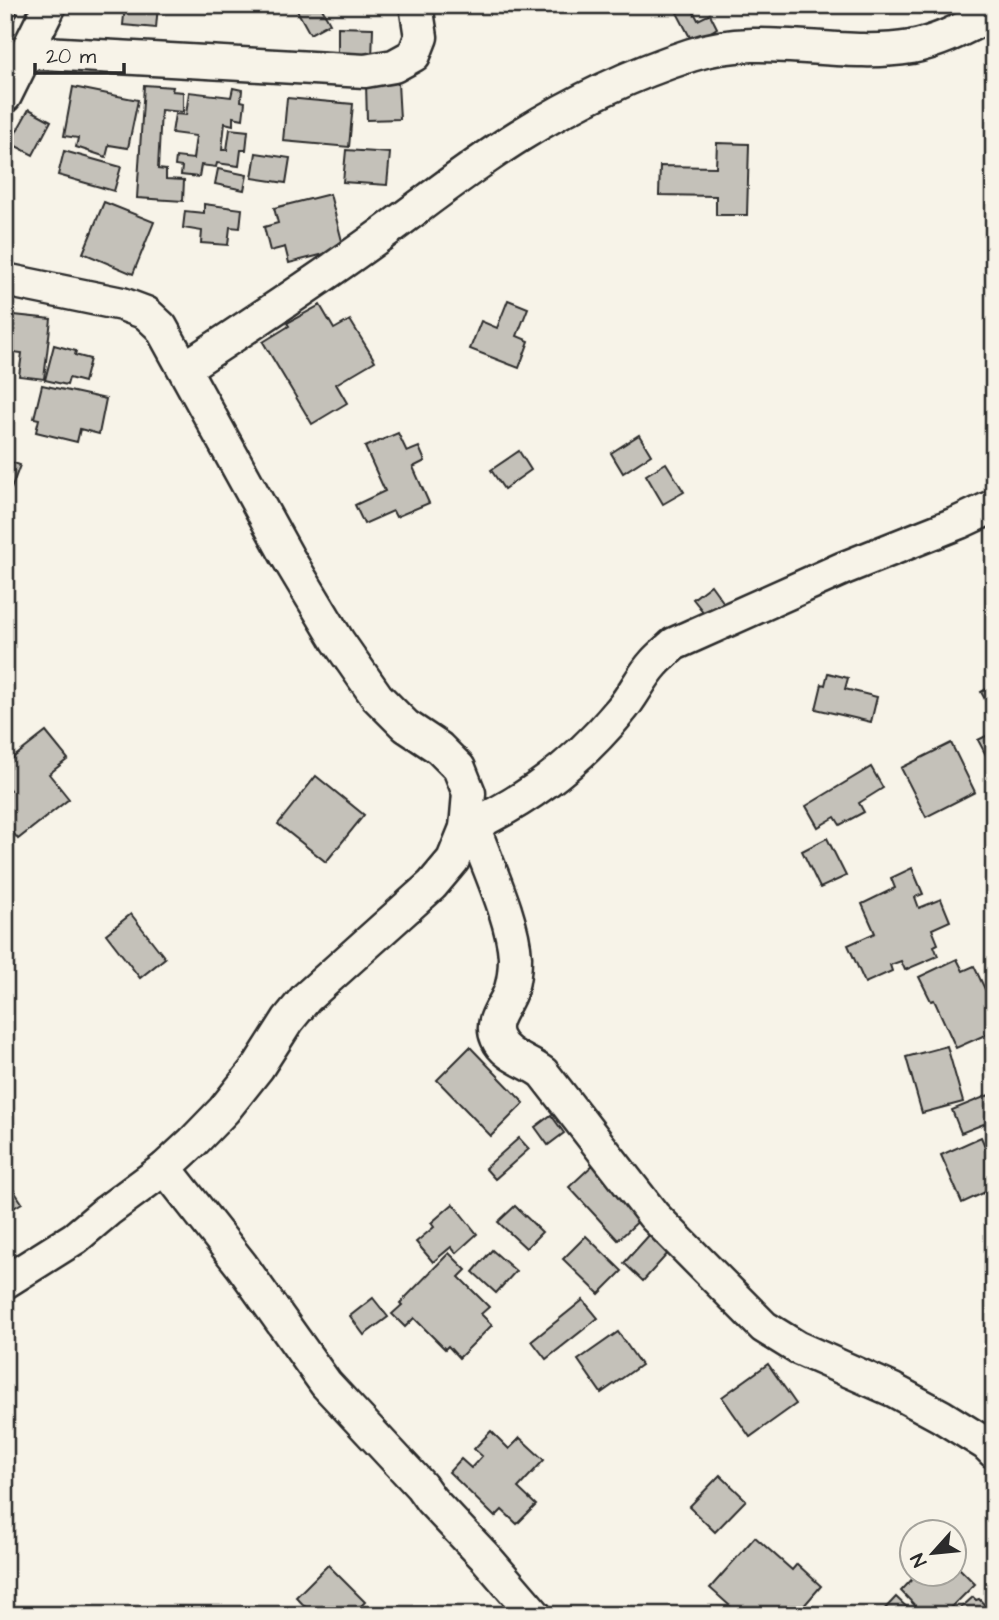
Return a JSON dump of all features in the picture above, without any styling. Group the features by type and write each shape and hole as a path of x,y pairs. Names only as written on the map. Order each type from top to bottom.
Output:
{"street":[{"path":"5,96 50,5"},
{"path":"27,52 365,71 394,66 414,55 421,37 416,5"},
{"path":"185,368 359,250 520,135 585,100 656,68 693,54 750,44 860,50 911,47 956,34 994,13"},
{"path":"5,280 122,304 146,313 161,327 287,556 338,641 376,697 406,726 439,748 459,768 469,793 469,826 502,904 515,956 511,991 495,1023 496,1037 504,1049 543,1073 654,1216 764,1327 798,1348 881,1384 929,1409 986,1444 994,1452"},
{"path":"5,1282 75,1238 165,1168 224,1110 306,998 432,885 453,860 469,826 528,796 572,760 602,733 631,699 653,664 674,644 844,568 994,506"},
{"path":"165,1168 242,1266 326,1384 535,1615"}],"building":[{"path":"5,5 18,14 8,28 5,26"},
{"path":"125,5 158,5 156,28 123,25"},
{"path":"294,5 320,5 330,23 310,34"},
{"path":"690,5 698,20 710,14 717,28 693,43 674,7"},
{"path":"338,27 373,28 372,60 338,60"},
{"path":"398,83 400,119 367,120 366,84"},
{"path":"144,85 173,87 172,91 183,92 183,112 161,110 158,169 166,170 166,179 184,180 183,201 137,198"},
{"path":"73,87 138,100 128,148 109,145 106,157 76,147 78,138 64,136"},
{"path":"233,88 242,90 241,101 245,102 243,119 233,117 233,125 225,123 222,150 227,150 230,129 248,131 246,150 241,150 239,166 217,163 216,167 201,165 199,177 181,175 182,167 175,166 176,157 193,159 196,136 172,133 175,114 186,115 189,92 231,97"},
{"path":"287,98 353,104 349,147 283,141"},
{"path":"29,109 51,121 33,155 10,143"},
{"path":"717,143 749,144 747,215 716,215 716,196 659,195 660,166 716,167"},
{"path":"346,150 390,153 387,185 343,182"},
{"path":"64,151 121,167 114,191 58,175"},
{"path":"256,153 290,158 286,183 252,178"},
{"path":"218,169 247,175 244,190 215,184"},
{"path":"330,194 344,249 289,263 285,247 270,251 264,227 278,223 274,208"},
{"path":"104,202 154,222 133,274 83,253"},
{"path":"204,204 242,209 240,228 230,227 228,245 201,243 202,231 183,228 185,211 204,213"},
{"path":"508,300 528,308 517,336 529,341 519,368 470,349 481,321 497,328"},
{"path":"320,305 334,329 350,320 375,361 336,384 347,403 312,424 263,342 289,326 287,323"},
{"path":"5,314 51,319 44,379 19,376 22,353 5,351"},
{"path":"54,345 76,351 75,355 90,359 84,382 69,378 67,385 45,380"},
{"path":"42,385 106,399 99,434 80,429 77,442 36,432 39,419 34,418"},
{"path":"398,433 407,452 419,447 425,461 413,467 429,503 396,517 393,511 364,524 355,505 385,491 365,447"},
{"path":"639,435 651,455 623,473 611,453"},
{"path":"519,451 531,470 504,489 491,470"},
{"path":"5,460 20,465 11,489 5,486"},
{"path":"666,463 684,492 663,504 646,475"},
{"path":"711,585 729,610 712,623 693,599"},
{"path":"828,673 848,678 845,689 877,697 871,722 816,709 822,684 825,685"},
{"path":"994,685 994,716 981,692"},
{"path":"46,732 68,759 49,774 69,799 18,839 5,823 5,793 10,790 5,784 5,764"},
{"path":"994,732 994,756 988,759 978,740"},
{"path":"951,743 975,792 926,817 901,768"},
{"path":"871,767 883,788 859,803 864,812 840,825 835,817 818,827 806,806"},
{"path":"316,776 364,815 326,862 278,824"},
{"path":"827,838 846,876 820,888 802,851"},
{"path":"912,868 923,894 915,897 919,908 941,899 950,921 932,929 938,944 934,946 938,956 905,970 901,961 890,965 892,971 865,983 848,945 875,933 862,904 895,888 891,878"},
{"path":"131,914 165,958 140,978 106,934"},
{"path":"957,959 963,971 974,966 994,1008 994,1031 956,1048 934,1000 931,1001 919,977"},
{"path":"947,1046 963,1102 922,1113 906,1057"},
{"path":"470,1047 524,1103 491,1136 437,1080"},
{"path":"994,1093 994,1120 961,1133 952,1110"},
{"path":"551,1115 564,1133 548,1145 535,1127"},
{"path":"981,1137 994,1167 994,1188 962,1203 941,1155"},
{"path":"519,1138 529,1149 495,1179 485,1168"},
{"path":"595,1163 644,1216 618,1240 569,1187"},
{"path":"5,1177 22,1203 5,1213"},
{"path":"453,1204 477,1234 456,1253 451,1247 433,1262 416,1242 434,1227 431,1223"},
{"path":"515,1206 542,1232 526,1248 498,1222"},
{"path":"651,1233 670,1251 643,1281 624,1263"},
{"path":"586,1236 622,1271 599,1294 563,1259"},
{"path":"492,1250 516,1271 496,1293 473,1272"},
{"path":"449,1253 466,1270 459,1277 489,1307 481,1314 492,1325 459,1358 448,1346 445,1349 414,1318 405,1327 392,1314"},
{"path":"373,1298 388,1317 364,1335 350,1316"},
{"path":"583,1300 598,1318 546,1359 532,1341"},
{"path":"618,1332 641,1365 601,1393 578,1360"},
{"path":"768,1364 796,1404 750,1437 722,1397"},
{"path":"491,1431 509,1449 520,1438 544,1460 518,1488 536,1505 517,1524 502,1510 495,1517 449,1472 461,1459 471,1468 482,1456 474,1449"},
{"path":"720,1475 746,1500 715,1532 689,1507"},
{"path":"755,1537 792,1570 797,1564 821,1586 796,1615 740,1615 710,1588"},
{"path":"328,1565 365,1602 352,1615 313,1615 296,1597"},
{"path":"968,1577 975,1584 944,1615 924,1615 901,1591 904,1588 968,1588"},
{"path":"896,1597 915,1615 879,1615"},
{"path":"973,1597 979,1599 994,1615 953,1615"}]}
